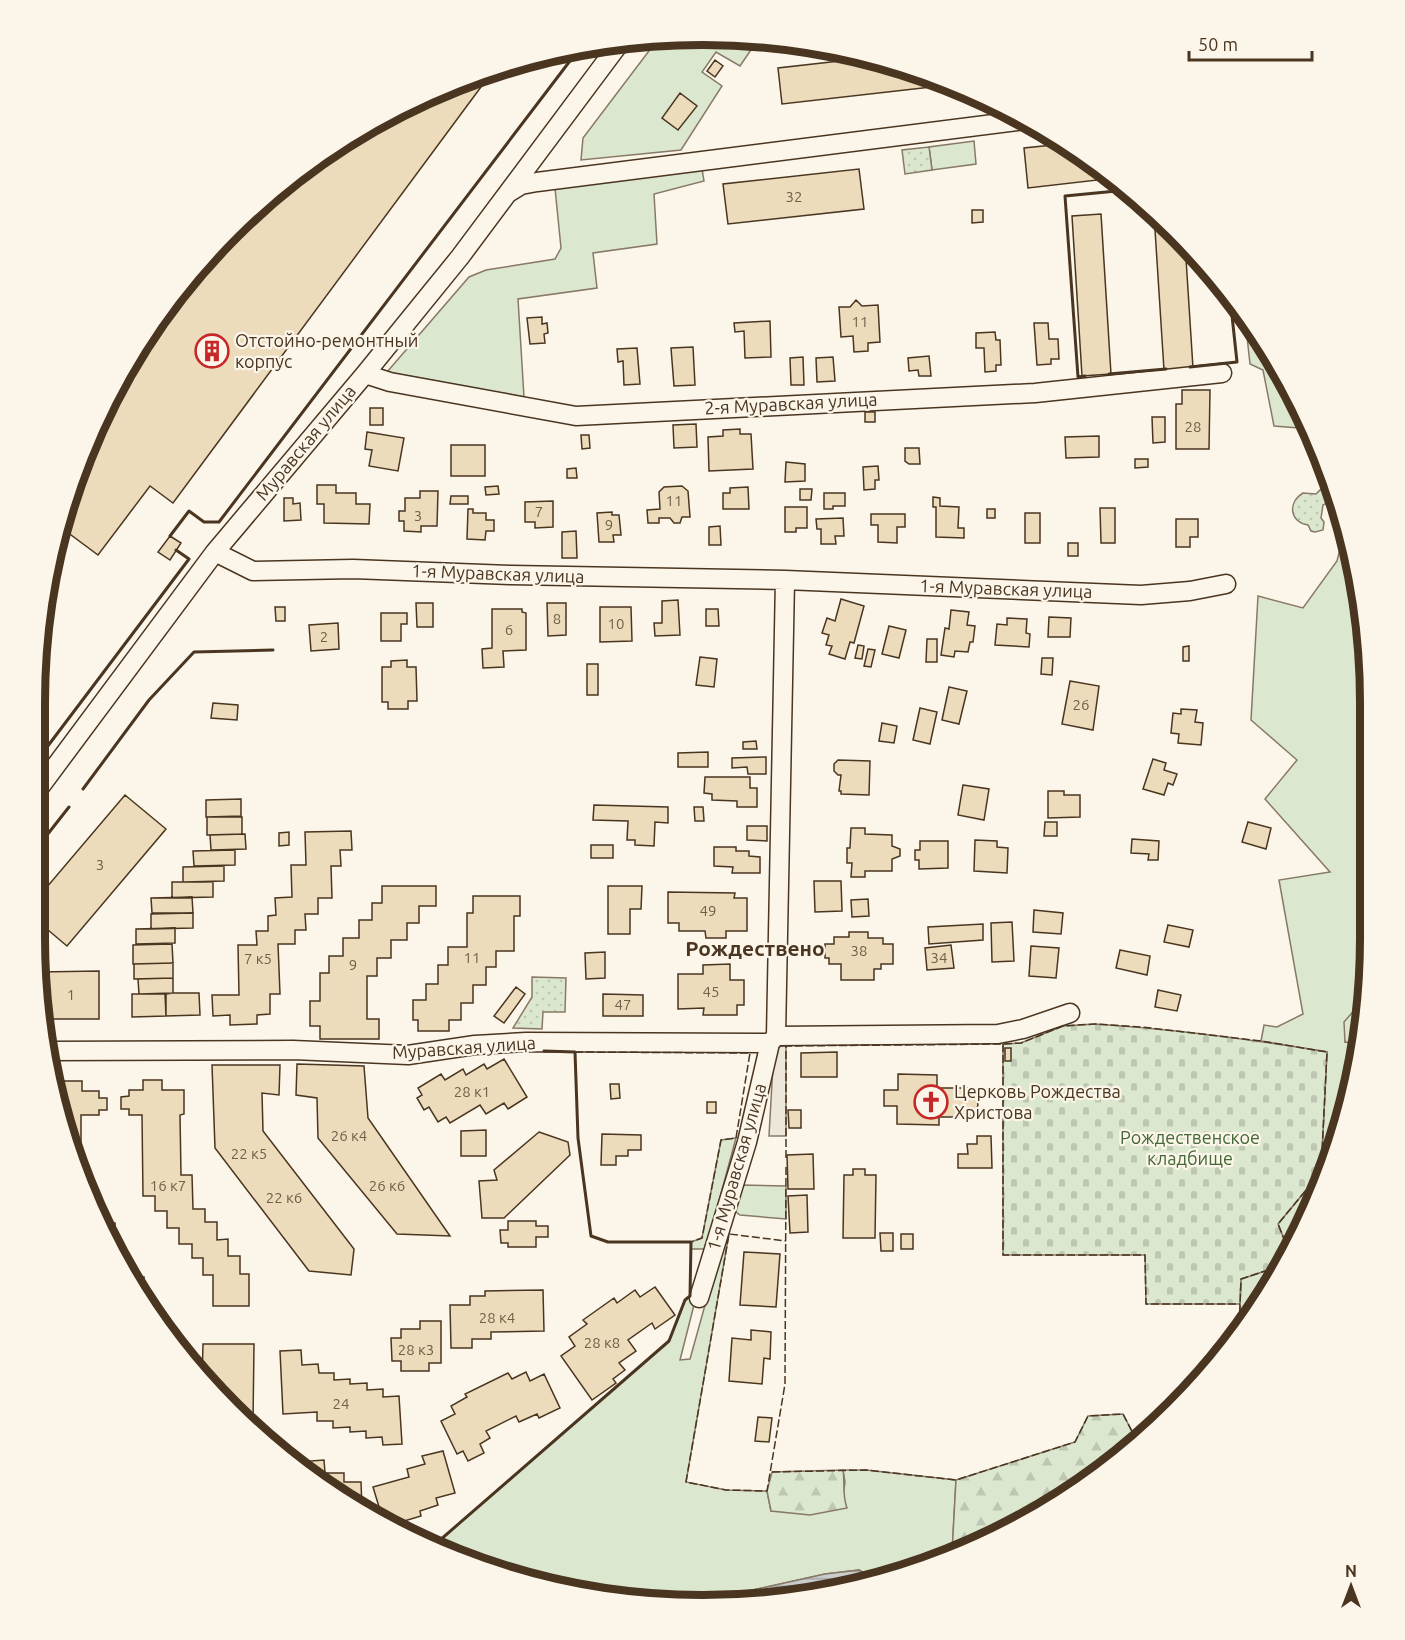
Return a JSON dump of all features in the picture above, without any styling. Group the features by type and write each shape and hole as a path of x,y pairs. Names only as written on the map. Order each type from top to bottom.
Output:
{"street":[{"name":"Муравская улица","path":"45,780 215,552 460,257 613,52"},
{"path":"506,194 521,185 537,182 1010,122"},
{"name":"2-я Муравская улица","path":"365,374 390,382 576,416 1035,393 1222,373"},
{"name":"1-я Муравская улица","path":"215,552 253,571 354,569 511,575 785,580 1141,595 1190,591 1226,584"},
{"name":"1-я Муравская улица","path":"699,1298 747,1142 773,1040 785,580"},
{"path":"773,1040 998,1034 1023,1029 1070,1012"},
{"name":"Муравская улица","path":"56,1051 293,1050 408,1055 474,1045 526,1042 773,1040"}],"green space":[{"path":"702,45 753,47 740,66 716,52 702,72 722,86 681,150 581,160 583,138 652,47"},
{"path":"974,141 976,164 932,170 929,147"},
{"path":"929,147 932,170 905,174 902,150"},
{"path":"702,169 704,181 654,194 657,244 593,253 597,288 518,299 524,397 387,372 469,277 486,270 555,259 561,248 555,188"},
{"path":"1247,334 1272,374 1300,428 1274,426 1263,370 1250,364"},
{"path":"1324,489 1329,502 1323,505 1321,518 1324,522 1323,530 1315,532 1311,531 1308,525 1297,520 1293,507 1294,502 1303,493 1316,494"},
{"path":"1341,545 1359,659 1359,981 1355,1014 1345,1042 1351,1043 1347,1066 1338,1108 1322,1158 1327,1052 1261,1041 1264,1025 1277,1027 1303,1014 1279,880 1330,872 1265,799 1297,760 1251,720 1258,596 1303,608 1337,561"},
{"path":"532,977 566,978 565,1012 543,1012 542,1029 513,1028 532,997"},
{"path":"1356,1009 1351,1043 1345,1042 1344,1022"},
{"name":"Рождественское кладбище","path":"1095,1024 1153,1029 1327,1052 1322,1158 1313,1182 1278,1224 1285,1241 1270,1269 1241,1279 1240,1304 1146,1304 1145,1255 1003,1255 1003,1044 1021,1043 1063,1026"},
{"path":"736,1138 706,1249 691,1249 691,1242 702,1238 721,1140"},
{"path":"1313,1182 1285,1241 1278,1224"},
{"path":"741,1185 786,1186 786,1219 740,1215 732,1209"},
{"path":"729,1234 686,1482 726,1490 767,1491 771,1511 843,1497 845,1482 843,1470 866,1470 956,1480 952,1546 866,1574 859,1570 825,1574 734,1594 702,1595 659,1594 574,1582 532,1573 440,1540 669,1341 685,1300 690,1296 690,1287 697,1286 680,1360 690,1359 724,1237"},
{"path":"1270,1269 1240,1316 1241,1279"},
{"path":"1123,1414 1133,1434 1068,1484 1031,1507 952,1546 956,1480 1075,1442 1088,1416"},
{"path":"843,1470 847,1508 810,1515 771,1511 767,1491 772,1472"}],"shaded area":[{"path":"786,1046 786,1136 769,1136 774,1047"},
{"path":"859,1570 866,1574 788,1589 734,1594 825,1574"}],"building":[{"path":"715,60 723,66 715,77 707,71"},
{"path":"843,61 873,67 932,87 782,104 778,68"},
{"name":"Отстойно-ремонтный корпус","path":"484,83 173,503 150,486 98,555 67,532 80,491 95,451 133,374 181,302 238,238 302,181 374,133 451,95"},
{"path":"680,93 697,106 678,130 662,118"},
{"path":"1051,145 1101,180 1028,188 1024,148"},
{"path":"859,169 864,209 728,224 723,184"},
{"path":"972,210 983,210 983,222 972,223"},
{"path":"1101,214 1111,374 1082,376 1072,216"},
{"path":"1155,226 1186,258 1193,368 1164,370"},
{"path":"856,300 862,306 878,305 880,342 868,343 868,351 854,352 853,336 841,337 839,307 850,307"},
{"path":"542,317 542,324 547,323 548,333 544,334 545,343 530,344 527,318"},
{"path":"770,321 771,357 745,358 744,331 735,332 734,323"},
{"path":"1034,323 1048,323 1049,339 1058,339 1059,359 1051,359 1051,364 1037,365"},
{"path":"995,332 996,340 1000,340 1001,365 996,365 996,371 985,372 984,348 976,348 976,333"},
{"path":"693,347 695,385 674,386 671,348"},
{"path":"637,348 640,384 624,385 623,361 618,362 617,349"},
{"path":"929,356 931,376 919,376 918,370 909,371 908,358"},
{"path":"803,357 804,385 791,385 790,358"},
{"path":"833,357 835,381 817,382 816,358"},
{"path":"1182,390 1210,390 1209,449 1176,449 1176,404 1182,404"},
{"path":"370,408 383,408 383,425 370,425"},
{"path":"865,412 875,412 875,422 865,422"},
{"path":"1152,417 1165,417 1165,442 1153,443"},
{"path":"696,424 697,447 674,448 673,425"},
{"path":"740,429 740,434 751,434 753,469 709,471 708,437 723,436 723,430"},
{"path":"367,432 404,438 398,471 369,466 372,450 365,449"},
{"path":"581,435 589,435 590,448 582,449"},
{"path":"1099,436 1099,457 1066,458 1065,437"},
{"path":"451,445 485,445 485,476 451,476"},
{"path":"905,448 919,448 920,464 909,464 905,461"},
{"path":"1135,459 1148,459 1148,467 1135,468"},
{"path":"786,462 805,464 805,481 785,482"},
{"path":"878,466 879,480 875,480 875,489 864,490 863,467"},
{"path":"576,468 577,478 567,478 567,469"},
{"path":"317,485 336,485 336,493 356,493 356,504 370,504 369,524 324,523 324,504 317,504"},
{"path":"498,486 499,494 486,495 485,487"},
{"path":"682,486 688,491 690,517 682,517 680,523 674,523 670,518 659,518 659,523 648,523 647,510 660,509 659,492 664,487"},
{"path":"748,487 749,509 723,509 723,493 730,493 730,488"},
{"path":"800,489 812,489 811,500 800,500"},
{"path":"420,491 438,491 437,526 421,526 421,532 404,531 404,521 399,521 399,511 405,511 405,498 420,498"},
{"path":"824,493 845,493 845,506 824,509"},
{"path":"451,496 468,496 468,504 450,504"},
{"path":"933,497 940,498 940,506 959,507 958,528 964,528 964,538 936,537 936,507 933,507"},
{"path":"284,498 293,498 293,504 300,503 301,520 284,521"},
{"path":"553,501 553,527 535,528 535,522 525,522 525,502"},
{"path":"785,507 807,507 807,528 796,528 796,532 785,532"},
{"path":"1100,508 1115,508 1115,543 1101,543"},
{"path":"468,509 473,509 473,513 486,513 486,520 494,520 494,531 486,531 485,540 467,539"},
{"path":"987,509 995,509 995,518 987,518"},
{"path":"612,512 612,515 619,515 621,535 613,535 614,542 599,542 597,513"},
{"path":"1025,513 1040,513 1040,543 1025,543"},
{"path":"871,514 905,514 905,527 897,527 897,543 878,542 878,525 871,525"},
{"path":"843,518 844,536 835,536 836,544 821,544 821,529 817,529 816,519"},
{"path":"1176,519 1198,519 1198,537 1190,537 1190,547 1176,547"},
{"path":"720,526 721,545 709,545 709,527"},
{"path":"576,531 577,558 562,558 562,532"},
{"path":"170,536 181,543 170,560 158,552"},
{"path":"1068,543 1078,543 1078,556 1068,556"},
{"path":"841,599 864,606 854,643 850,642 845,659 829,654 832,646 826,645 829,635 822,633 827,618 835,621"},
{"path":"678,600 680,635 655,636 654,623 662,623 662,601"},
{"path":"416,603 433,603 433,627 417,627"},
{"path":"547,603 566,603 566,635 548,636"},
{"path":"275,607 285,607 285,621 276,621"},
{"path":"600,607 631,607 632,641 600,642"},
{"path":"492,609 522,609 522,612 526,613 526,650 503,651 504,667 483,668 482,649 492,648"},
{"path":"706,609 718,609 719,626 706,626"},
{"path":"951,610 969,612 967,625 975,626 973,642 970,642 968,652 955,651 954,657 941,655 945,628 949,629"},
{"path":"381,613 407,613 407,624 401,624 401,641 381,641"},
{"path":"1049,617 1071,618 1070,637 1048,637"},
{"path":"1007,618 1027,619 1026,633 1030,634 1029,647 995,645 997,624 1007,625"},
{"path":"338,623 339,649 311,651 309,625"},
{"path":"889,626 906,630 899,658 882,654"},
{"path":"927,639 937,639 937,662 926,662"},
{"path":"858,645 864,646 862,659 855,658"},
{"path":"1189,646 1189,661 1183,661 1183,647"},
{"path":"868,649 875,650 871,667 864,666"},
{"path":"700,657 717,659 714,687 696,685"},
{"path":"1042,658 1053,658 1052,675 1041,674"},
{"path":"407,660 407,667 416,667 417,701 408,701 408,709 388,709 388,702 382,702 382,667 391,667 391,661"},
{"path":"587,664 598,664 598,695 587,695"},
{"path":"1070,681 1099,686 1093,730 1062,724"},
{"path":"949,687 967,691 959,724 942,720"},
{"path":"213,703 238,705 237,720 211,718"},
{"path":"920,708 937,712 930,744 913,740"},
{"path":"1181,709 1197,710 1195,722 1203,723 1201,745 1178,743 1179,734 1171,733 1173,713 1181,714"},
{"path":"882,723 897,726 894,743 879,741"},
{"path":"756,741 757,749 743,749 743,742"},
{"path":"708,752 708,767 678,767 678,753"},
{"path":"766,757 766,774 748,774 747,767 732,768 732,758"},
{"path":"1153,759 1166,763 1164,770 1177,774 1173,785 1168,783 1164,795 1143,789"},
{"path":"838,760 870,761 869,795 841,794 839,791 841,775 834,771 834,764"},
{"path":"705,777 750,777 750,788 757,788 757,807 737,807 737,801 712,800 712,794 704,793"},
{"path":"963,785 989,789 984,820 958,815"},
{"path":"1048,791 1064,791 1064,795 1080,795 1080,817 1048,818"},
{"path":"125,795 166,829 67,946 45,927 45,889"},
{"path":"241,799 241,816 206,817 206,800"},
{"path":"594,805 668,807 668,823 655,822 654,846 635,845 635,840 627,840 628,821 593,820"},
{"path":"694,807 703,807 704,821 695,821"},
{"path":"207,817 242,817 242,834 207,835"},
{"path":"1045,822 1057,822 1057,836 1044,836"},
{"path":"1248,822 1271,828 1266,849 1242,842"},
{"path":"747,826 767,826 767,841 747,840"},
{"path":"851,828 865,828 865,834 892,835 892,846 900,849 900,856 892,859 892,871 865,871 865,877 851,877 852,863 847,863 847,848 850,848"},
{"path":"351,831 352,850 340,850 341,866 331,866 332,898 318,898 318,914 305,914 306,930 295,930 295,944 278,944 280,994 270,994 270,1014 257,1015 257,1024 230,1025 230,1015 213,1016 212,995 239,995 238,945 257,945 256,931 268,931 268,916 276,915 275,898 292,897 291,865 306,865 305,832"},
{"path":"289,832 289,845 279,846 279,833"},
{"path":"245,834 246,849 211,850 210,835"},
{"path":"1132,839 1159,841 1158,860 1148,860 1149,854 1131,853"},
{"path":"975,840 997,841 997,847 1008,848 1007,873 974,871"},
{"path":"920,841 948,841 948,868 919,869 919,860 915,860 915,850 920,850"},
{"path":"591,845 613,845 613,858 591,858"},
{"path":"714,847 736,847 736,851 749,851 749,856 760,857 760,873 732,873 733,867 714,866"},
{"path":"235,850 235,865 194,866 193,851"},
{"path":"224,866 224,881 183,882 183,867"},
{"path":"814,881 841,881 842,911 815,912"},
{"path":"172,882 213,882 213,897 172,898"},
{"path":"382,886 436,886 436,906 419,906 419,923 407,923 407,940 391,940 391,958 377,958 377,976 367,976 367,1019 379,1019 379,1039 320,1039 320,1026 310,1026 310,1001 320,1001 320,973 329,973 329,956 343,956 343,938 359,938 359,920 372,920 372,903 382,903"},
{"path":"608,886 642,886 641,909 630,909 630,934 608,934"},
{"path":"668,892 735,893 734,898 747,898 747,931 726,931 726,938 706,938 705,931 679,931 679,923 668,923"},
{"path":"473,896 520,896 520,916 514,916 514,951 496,951 496,967 486,967 486,985 473,985 473,1003 461,1003 461,1020 449,1020 449,1031 418,1031 418,1020 413,1020 413,1000 426,1000 426,984 438,984 438,965 448,965 448,947 467,947 467,913 473,913"},
{"path":"192,897 193,913 152,913 151,898"},
{"path":"868,899 869,916 852,917 851,900"},
{"path":"1034,910 1063,913 1061,934 1033,932"},
{"path":"193,913 193,928 151,929 151,914"},
{"path":"1012,922 1014,961 992,962 991,923"},
{"path":"983,924 983,940 929,944 928,927"},
{"path":"1168,925 1193,930 1189,947 1164,942"},
{"path":"175,928 175,943 136,944 136,929"},
{"path":"849,932 868,932 868,938 883,938 883,944 893,944 893,964 881,964 881,969 874,969 874,980 841,980 841,964 829,964 829,958 825,958 825,944 834,944 834,937 849,937"},
{"path":"172,944 173,963 133,964 133,945"},
{"path":"951,945 954,968 927,970 925,948"},
{"path":"1031,946 1059,948 1056,978 1029,976"},
{"path":"1120,950 1150,956 1147,975 1116,968"},
{"path":"605,952 605,978 586,979 585,953"},
{"path":"173,963 173,978 134,979 134,964"},
{"path":"730,964 730,980 744,980 744,1005 737,1005 737,1015 703,1015 704,1008 678,1009 678,974 703,974 703,965"},
{"path":"99,971 99,1019 51,1019 46,972"},
{"path":"173,978 173,993 139,994 138,979"},
{"path":"516,987 525,994 504,1023 494,1016"},
{"path":"1158,990 1181,995 1177,1011 1155,1007"},
{"path":"199,993 200,1015 166,1016 166,994"},
{"path":"132,994 165,994 166,1016 132,1017"},
{"path":"603,994 643,995 643,1016 603,1016"},
{"path":"1005,1048 1011,1048 1011,1061 1005,1061"},
{"path":"837,1052 837,1077 801,1077 801,1053"},
{"path":"504,1059 527,1097 508,1109 504,1103 486,1114 480,1105 450,1123 446,1117 438,1122 429,1107 424,1110 417,1098 422,1095 418,1088 441,1074 445,1080 463,1069 466,1075 484,1064 487,1069"},
{"path":"297,1064 364,1066 368,1118 450,1236 397,1234 318,1138 317,1098 296,1095"},
{"path":"212,1065 280,1065 279,1095 262,1093 263,1131 354,1249 351,1275 309,1271 215,1148"},
{"name":"Церковь Рождества Христова","path":"898,1074 937,1075 937,1088 967,1088 974,1093 977,1099 978,1105 975,1113 968,1117 939,1117 939,1125 897,1124 897,1106 884,1106 884,1090 898,1090"},
{"path":"143,1080 162,1080 162,1090 184,1090 184,1114 180,1115 181,1175 192,1175 193,1209 205,1209 205,1222 217,1222 217,1240 228,1239 228,1256 240,1256 240,1274 249,1274 249,1306 213,1306 213,1275 203,1275 203,1258 192,1258 192,1244 179,1244 179,1228 167,1228 167,1211 155,1211 155,1196 143,1196 142,1115 129,1115 129,1109 121,1109 121,1097 129,1096 129,1090 143,1090"},
{"path":"64,1081 82,1081 82,1091 99,1091 99,1098 107,1098 107,1110 99,1110 99,1115 81,1115 81,1152 67,1108"},
{"path":"610,1084 619,1084 620,1098 611,1099"},
{"path":"707,1102 716,1102 716,1113 707,1113"},
{"path":"788,1110 801,1110 801,1128 789,1128"},
{"path":"486,1130 486,1156 461,1156 461,1131"},
{"path":"539,1132 568,1142 570,1155 504,1218 482,1218 479,1181 497,1180 494,1170"},
{"path":"602,1134 641,1135 641,1150 628,1150 628,1156 616,1156 616,1165 601,1165"},
{"path":"977,1136 991,1136 992,1168 958,1168 958,1154 968,1154 967,1144 977,1144"},
{"path":"813,1154 814,1189 788,1189 787,1155"},
{"path":"853,1169 865,1169 865,1175 876,1175 875,1238 843,1238 844,1175 853,1175"},
{"path":"807,1195 808,1232 790,1233 788,1196"},
{"path":"508,1221 536,1221 536,1226 548,1226 548,1237 536,1237 536,1247 508,1247 508,1243 501,1243 500,1230 508,1230"},
{"path":"880,1233 893,1233 893,1251 881,1251"},
{"path":"901,1234 913,1234 913,1249 901,1249"},
{"path":"744,1252 780,1254 776,1307 740,1305"},
{"path":"655,1287 675,1315 655,1329 652,1323 628,1340 636,1351 619,1363 625,1370 613,1379 616,1383 592,1400 561,1356 575,1346 569,1337 587,1324 583,1320 614,1298 617,1303 635,1290 640,1297"},
{"path":"543,1290 544,1331 491,1332 491,1339 472,1339 472,1348 451,1348 450,1305 470,1305 470,1296 485,1296 485,1291"},
{"path":"420,1321 441,1321 441,1363 429,1363 429,1371 401,1371 401,1361 392,1361 391,1338 401,1338 401,1329 420,1329"},
{"path":"751,1330 771,1332 770,1359 764,1358 762,1384 729,1381 732,1338 751,1340"},
{"path":"203,1344 254,1344 253,1417 208,1371 202,1364"},
{"path":"301,1350 302,1365 318,1364 319,1373 334,1373 334,1380 350,1379 350,1384 367,1383 367,1390 383,1389 383,1397 399,1396 402,1444 383,1445 382,1437 366,1438 366,1431 350,1432 350,1427 333,1428 333,1421 317,1421 317,1412 283,1414 280,1351"},
{"path":"526,1372 530,1381 544,1374 560,1408 539,1418 537,1414 519,1422 516,1416 486,1431 490,1438 480,1444 484,1453 468,1461 463,1451 457,1454 441,1421 455,1414 451,1406 467,1397 465,1394 508,1373 512,1379"},
{"path":"758,1417 772,1418 769,1442 755,1441"},
{"path":"443,1451 455,1493 436,1498 438,1505 420,1511 421,1516 402,1522 380,1510 373,1487 409,1477 407,1469 425,1464 422,1456"},
{"path":"324,1460 325,1473 344,1473 344,1482 361,1482 362,1499 337,1484 305,1461"}],"fence":[{"path":"786,1158 786,1046 1021,1043 1063,1026 1095,1024 1142,1027 1261,1041 1327,1052 1322,1158"},
{"path":"1003,1044 1003,1255 1145,1255 1146,1304 1240,1304"},
{"path":"575,1052 750,1053 736,1138 721,1140 702,1238 691,1242"},
{"path":"786,1167 785,1384 767,1491 726,1490 686,1482 729,1234 786,1241"},
{"path":"1285,1241 1278,1224 1313,1182"},
{"path":"1240,1316 1241,1279 1270,1269"},
{"path":"772,1472 866,1470 956,1480 1075,1442 1088,1416 1123,1414 1133,1434"}],"wall":[{"path":"170,536 189,511 204,522 219,522 572,58"},
{"path":"1085,376 1078,377 1065,196 1115,191"},
{"path":"1190,367 1237,362 1232,313"},
{"path":"1109,374 1166,369"},
{"path":"45,750 189,559 176,550"},
{"path":"83,789 149,700 194,652 273,650"},
{"path":"45,838 69,807"},
{"path":"440,1540 669,1341 685,1300 690,1296 691,1242 608,1242 591,1236 578,1138 575,1052 544,1051"}],"place":[{"name":"Отстойно-ремонтный корпус","path":"212,351"},
{"name":"Церковь Рождества Христова","path":"931,1102"}],"district":[{"name":"Рождествено","path":"755,949"}]}
